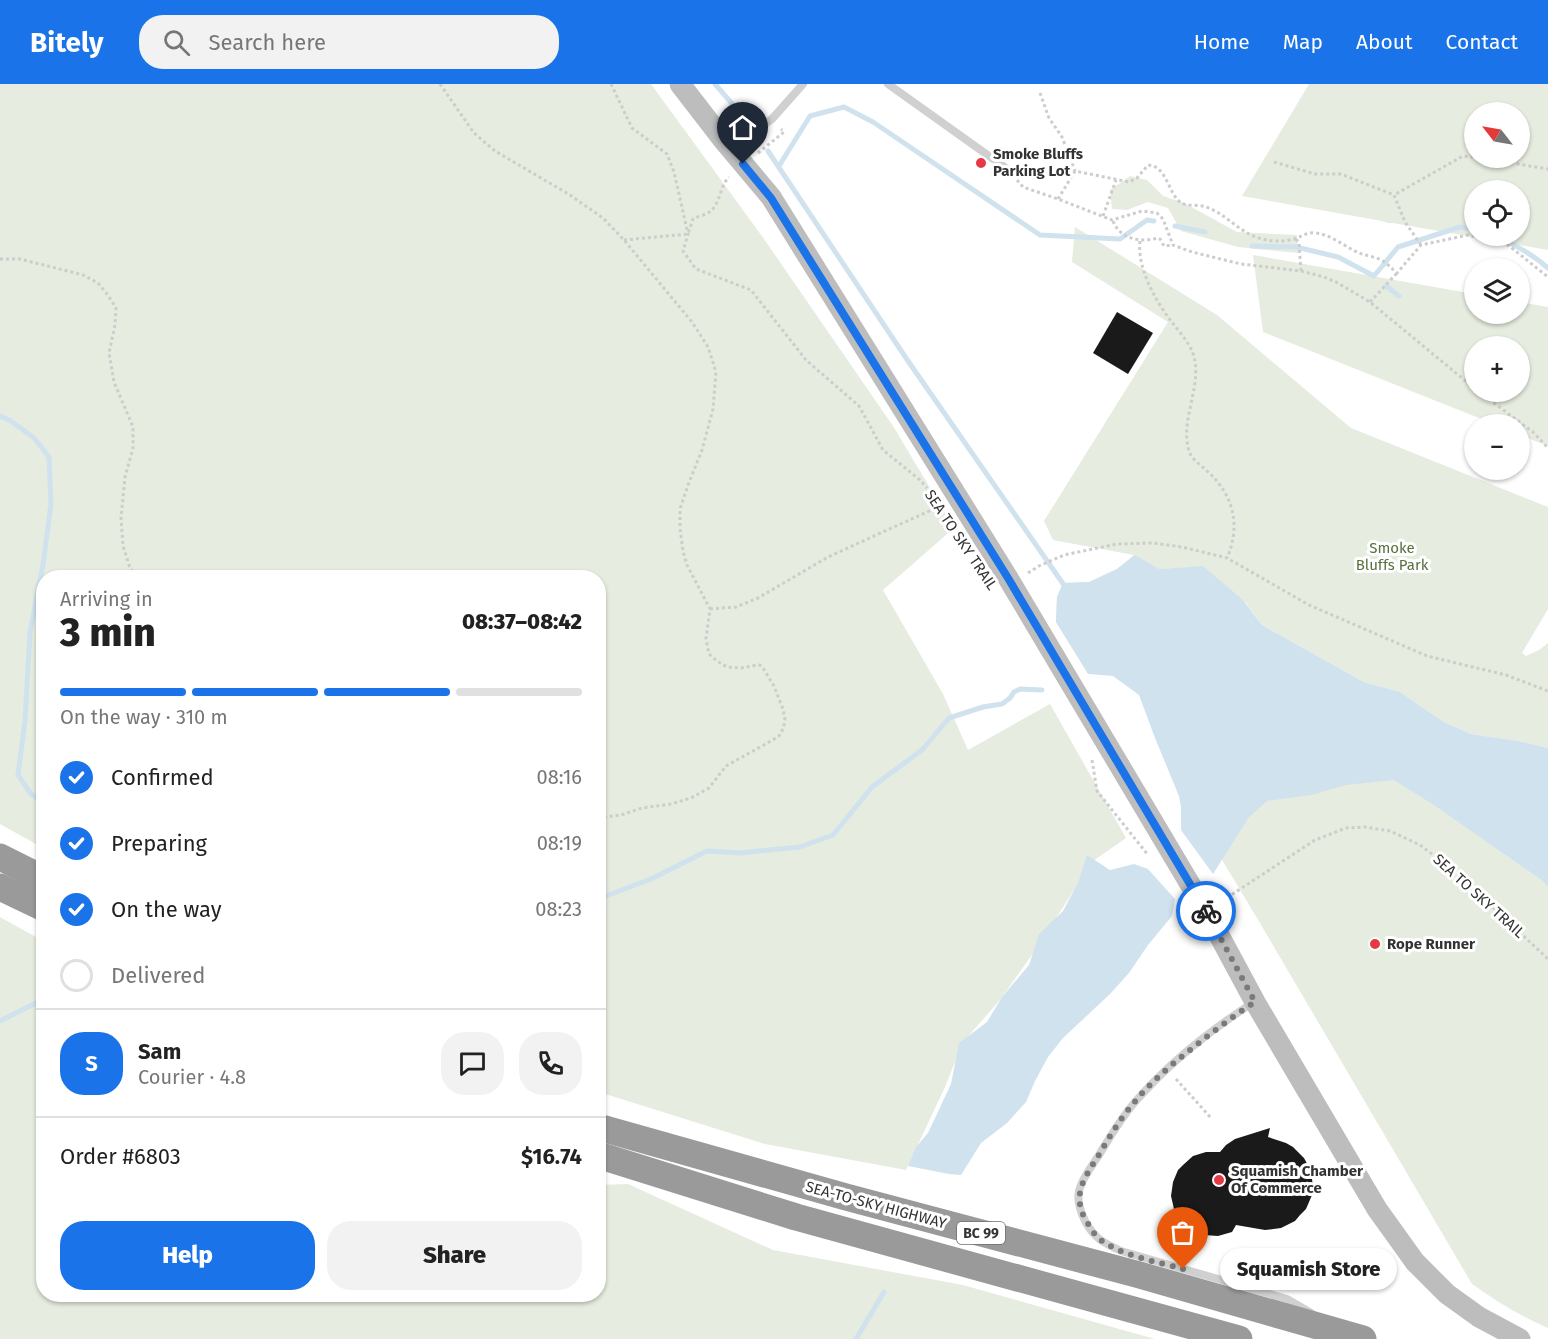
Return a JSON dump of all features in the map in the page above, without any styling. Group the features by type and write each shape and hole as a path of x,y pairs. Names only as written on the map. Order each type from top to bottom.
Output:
{"highway":[{"path":"0,856 36,875"},
{"path":"0,887 36,904"},
{"name":"SEA-TO-SKY HIGHWAY","path":"606,1129 846,1197 1136,1274 1358,1338"},
{"name":"BC 99","path":"606,1157 796,1216 1239,1339"}],"street":[{"path":"680,84 771,198 1012,585 1206,911 1255,1002 1377,1209 1415,1262 1447,1294 1479,1317 1520,1339"}],"lane":[{"path":"731,149 772,119 803,84"},
{"path":"888,84 1010,171"},
{"path":"1255,1002 1235,1014 1167,1069 1133,1103 1113,1131 1084,1180 1079,1192 1079,1202 1088,1225 1097,1237 1121,1251 1287,1299 1358,1338"}],"path":[{"path":"440,84 474,133 495,151 570,195 603,218 692,322 708,347 716,372 713,409 702,450 680,509 683,551 687,565 710,609 706,639 709,654 717,662 727,667 741,668 760,665 774,686 783,708 785,720 783,729 779,736 726,766 709,788 692,798 642,808 621,816 606,817"},
{"name":"SEA TO SKY TRAIL","path":"611,84 632,128 667,154 674,172 688,234 683,251 696,268 751,290 806,360 859,406 883,450 920,480 927,489"},
{"path":"1040,93 1049,118 1062,136 1075,171"},
{"path":"754,156 784,132 772,119"},
{"path":"1394,195 1464,156"},
{"path":"1274,162 1315,174 1341,174 1394,195 1405,222 1421,245"},
{"path":"1075,171 1129,182 1137,178 1148,165 1153,165 1164,176 1175,197 1184,204 1210,208 1259,238 1276,241 1296,239 1303,234 1316,233 1357,252 1382,260 1397,273"},
{"path":"1530,166 1548,169"},
{"path":"1010,171 1023,186 1112,220 1121,232 1138,241 1158,238 1164,246 1173,244 1192,252 1241,264 1301,269 1336,282 1370,302 1464,380"},
{"path":"1058,199 1075,171"},
{"path":"624,240 688,234 693,219 711,211 723,185 734,172"},
{"path":"1103,216 1116,180"},
{"path":"1112,220 1142,211 1157,213 1163,219 1173,244"},
{"path":"1370,302 1421,245 1468,235 1508,245 1548,277"},
{"path":"1296,239 1299,243 1301,269"},
{"path":"1138,241 1150,289 1191,350 1195,362 1195,383 1189,409 1187,436 1190,452 1195,460 1209,472 1233,508 1235,527 1233,543 1227,558"},
{"path":"0,259 20,259 83,275 98,283 116,308 109,353 114,382 133,427 134,448 125,477 121,518 123,546 132,570"},
{"path":"1541,270 1548,267"},
{"path":"1492,402 1533,432 1548,448"},
{"path":"710,609 736,607 758,598 828,557 941,506"},
{"path":"1012,585 1039,566 1064,555 1117,544 1153,543 1182,547 1227,558 1309,605 1427,656 1506,675 1548,691"},
{"path":"1092,755 1097,791 1150,858"},
{"name":"SEA TO SKY TRAIL","path":"1213,906 1315,840 1346,828 1365,827 1390,831 1420,845 1454,871 1548,959"},
{"path":"1167,1069 1211,1118"}],"green space":[{"path":"0,84 651,84 764,239 893,426 954,528 883,590 943,694 968,750 1050,704 1126,838 1093,861 1000,1000 963,1042 945,1087 906,1170 765,1144 606,1094 606,570 36,570 36,844 0,824"},
{"path":"1309,84 1548,84 1548,250 1525,246 1530,246 1530,180 1464,180 1464,235 1242,196"},
{"path":"1130,176 1147,180 1163,196 1184,203 1237,232 1297,235 1298,253 1238,247 1181,231 1168,208 1148,202 1127,210 1112,209 1110,190"},
{"name":"Smoke Bluffs Park","path":"1075,227 1217,315 1351,428 1464,473 1464,480 1481,480 1548,507 1548,609 1522,653 1526,656 1548,643 1548,748 1471,734 1444,722 1400,692 1364,682 1262,625 1246,603 1194,567 1159,569 1084,666 1056,622 1057,597 1063,583 1089,582 1117,569 1134,555 1053,540 1044,521 1168,322 1072,262"},
{"path":"1253,255 1464,292 1464,324 1530,324 1530,304 1548,307 1548,446 1530,439 1530,414 1469,414 1263,332"},
{"path":"1393,766 1548,865 1548,1328 1508,1308 1472,1284 1222,860 1236,831 1269,792"},
{"path":"0,917 36,937 36,1302 606,1302 606,1185 628,1184 773,1250 963,1285 1155,1339 0,1339"}],"water":[{"path":"1135,555 1159,569 1203,566 1243,600 1262,625 1364,682 1400,692 1444,722 1471,734 1548,748 1548,887 1543,881 1434,805 1394,780 1346,785 1311,795 1267,801 1249,817 1213,874 1181,830 1179,796 1139,695 1113,676 1088,674 1056,622 1057,597 1063,583 1089,582 1117,569"},
{"path":"1087,855 1110,870 1134,864 1148,869 1175,899 1172,916 1129,973 1063,1038 1048,1057 1026,1102 1007,1123 981,1143 961,1175 908,1166 916,1147 928,1133 951,1084 959,1043 987,1022 1002,997 1029,965 1039,934 1063,911 1078,883"}],"building":[{"path":"1117,312 1153,333 1128,374 1093,353"},
{"path":"1270,1128 1268,1137 1293,1147 1304,1158 1311,1171 1312,1195 1306,1209 1295,1221 1281,1228 1265,1230 1236,1225 1232,1232 1218,1236 1204,1235 1191,1230 1181,1221 1174,1209 1171,1196 1178,1170 1193,1156 1206,1152 1220,1152 1235,1139"}],"waterway":[{"path":"715,84 748,122"},
{"path":"779,166 810,116 844,107 873,122 1040,235 1120,239 1147,220 1154,221"},
{"path":"768,151 908,361 1066,588"},
{"path":"1175,226 1205,232"},
{"path":"1252,246 1296,247 1338,257 1374,276 1398,247 1464,228"},
{"path":"1516,246 1548,268"},
{"path":"1386,286 1399,296"},
{"path":"0,416 34,438 49,457 51,504 42,570"},
{"path":"36,601 30,632 25,721 18,775 36,797"},
{"path":"606,896 651,879 707,851 740,853 800,847 833,835 872,787 922,750 949,718 983,707 1002,704 1020,689 1042,690"},
{"path":"0,1021 36,1003"},
{"path":"856,1339 884,1292"}],"way so far":[{"path":"1183,1269 1121,1251 1097,1237 1083,1215 1079,1192 1113,1131 1133,1103 1167,1069 1235,1014 1255,1002 1206,911"}],"place":[{"name":"Smoke Bluffs Parking Lot","path":"981,163"},
{"name":"Rope Runner","path":"1375,944"},
{"name":"Squamish Chamber Of Commerce","path":"1219,1180"},
{"name":"Squamish Store","path":"1183,1269"}],"route":[{"path":"743,164 771,198 996,558 1206,911"}]}
